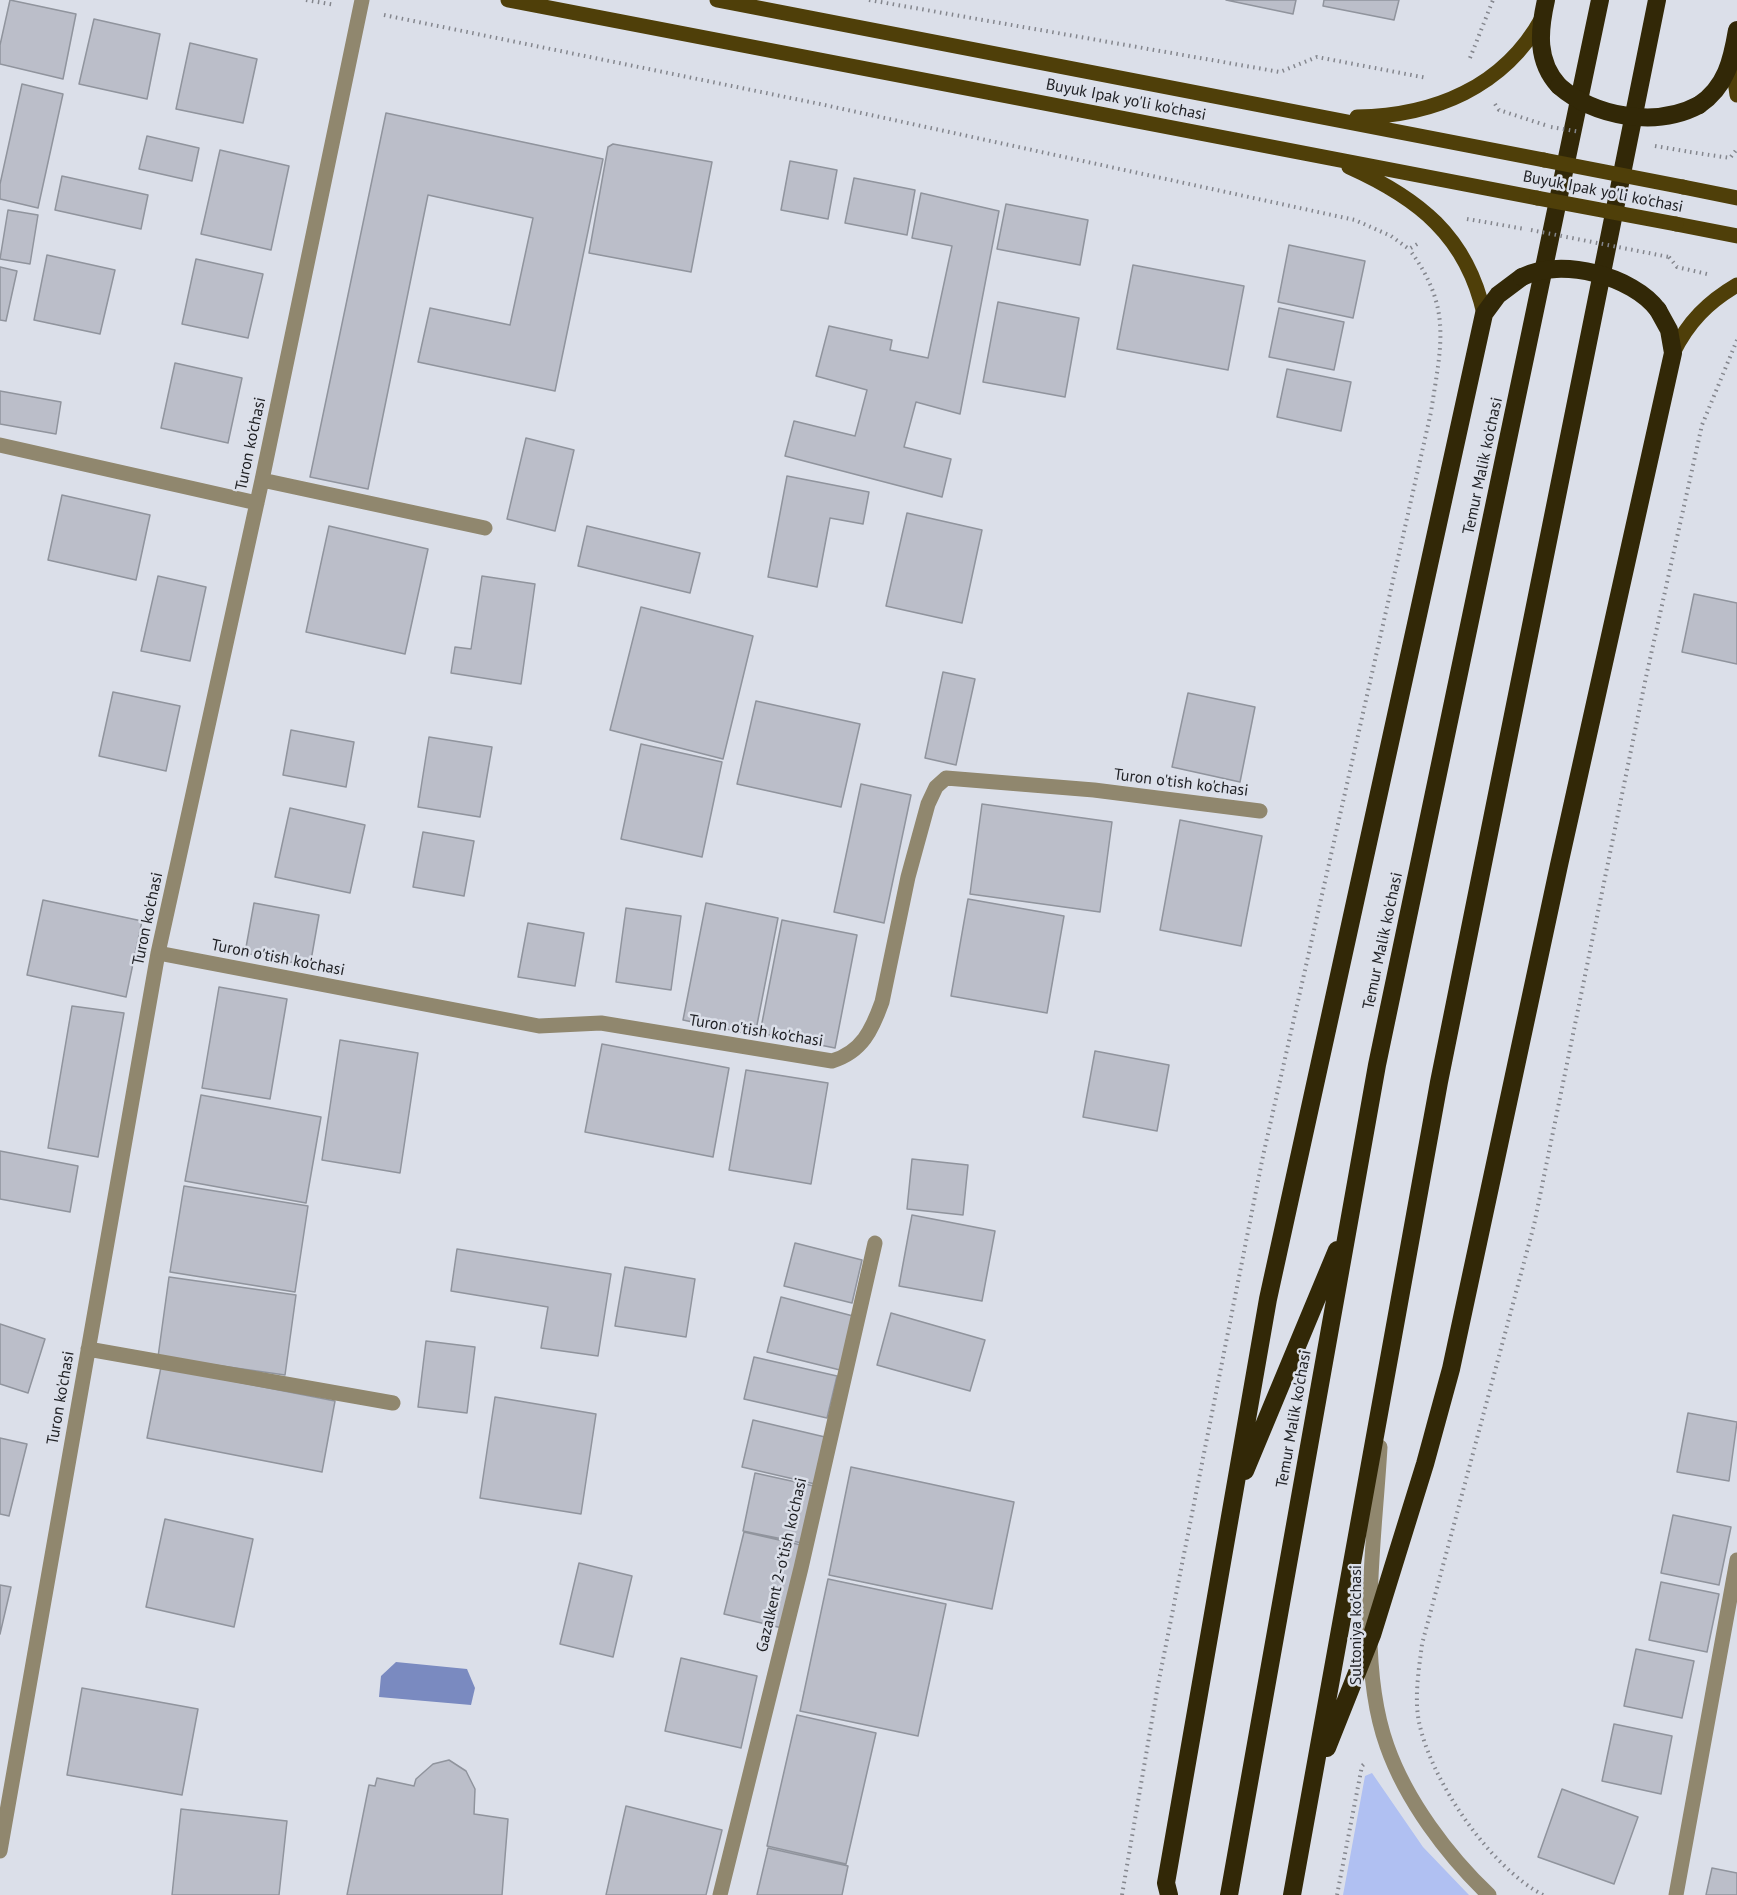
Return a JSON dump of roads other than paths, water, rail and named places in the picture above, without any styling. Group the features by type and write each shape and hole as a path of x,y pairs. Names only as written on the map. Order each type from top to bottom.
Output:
{"highway":[{"name":"Temur Malik ko'chasi","path":"1229,1895 1377,1065 1600,0"},
{"path":"1292,1895 1442,1070 1657,0"},
{"path":"1544,9 1543,57 1548,72 1559,86 1582,102 1618,114 1645,117 1672,115 1699,105 1720,84 1732,59 1737,30"},
{"path":"1166,1891 1268,1299 1484,314 1498,295 1522,277 1550,270 1596,273 1635,289 1658,310 1669,330 1674,353 1559,865 1454,1358 1425,1464 1371,1635 1312,1786"},
{"path":"1232,1504 1350,1218"}],"main road":[{"name":"Buyuk Ipak yo'li ko'chasi","path":"508,0 1737,236"},
{"name":"Buyuk Ipak yo'li ko'chasi","path":"717,0 1737,198"},
{"path":"1330,118 1378,116 1425,108 1454,99 1483,84 1521,50 1544,9"},
{"path":"1732,59 1737,95"},
{"path":"1328,156 1399,191 1422,208 1442,228 1464,260 1476,285 1484,314"},
{"path":"1674,353 1694,318 1713,300 1737,285"}],"street":[{"name":"Turon ko'chasi","path":"0,1851 158,953 262,480 361,5"},
{"path":"0,445 257,503"},
{"path":"262,480 485,528"},
{"name":"Turon o'tish ko'chasi","path":"158,953 539,1026 601,1023 832,1061 846,1056 859,1047 876,1019 908,878 928,804 936,787 946,778 1094,790 1260,812"},
{"name":"Gazalkent 2-o'tish ko'chasi","path":"720,1895 798,1580 875,1243"},
{"path":"88,1349 393,1403"},
{"name":"Sultoniya ko'chasi","path":"1383,1393 1371,1635 1374,1693 1387,1747 1418,1807 1457,1861 1489,1895"},
{"path":"1676,1895 1737,1560"}]}
